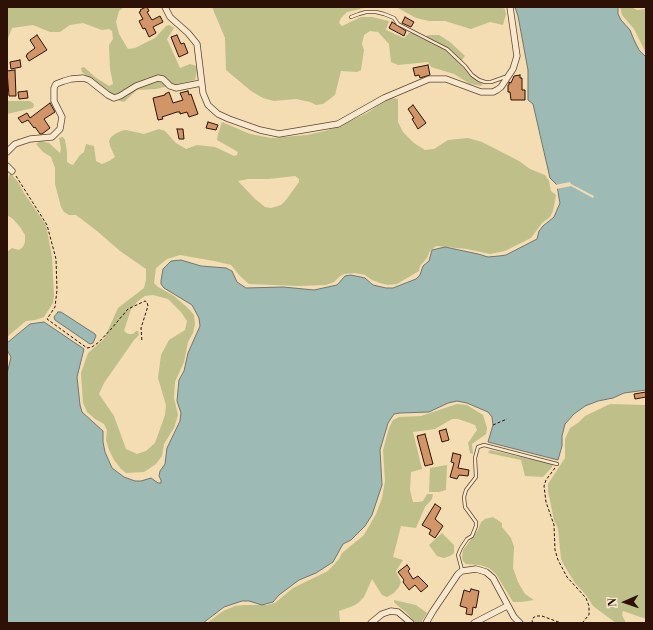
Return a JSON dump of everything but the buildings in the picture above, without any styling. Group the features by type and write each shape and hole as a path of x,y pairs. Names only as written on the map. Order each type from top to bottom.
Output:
{"street":[{"path":"165,7 170,17 191,36 197,44 201,83 208,105 218,114 260,130 279,134 338,124 384,98 429,79 446,79 481,92 497,90 501,87 514,66 517,56 510,16 510,7"},
{"path":"7,152 16,144 30,139 52,137 60,129 62,117 54,101 54,88 56,84 64,81 83,78 89,80 114,98 136,86 158,78 176,88 201,83"},
{"path":"7,166 12,171"},
{"path":"426,623 458,574 462,571 476,569 486,572 493,578 507,606 520,623"},
{"path":"474,623 507,606"},
{"path":"371,623 382,614 391,611 398,612 411,623"}],"lane":[{"path":"351,17 366,12 384,14 394,18 398,24 446,49 479,80 491,82 508,76"},
{"path":"462,571 458,555 467,539 472,536 476,526 476,522 465,507 464,497 466,490 476,477 475,458 478,447 484,445 557,464"}],"path":[{"path":"12,171 19,179 48,224 56,259 57,290 55,307 47,319 87,348 92,347 112,328 128,309 145,301 147,302 147,311 140,328 142,342"},
{"path":"493,425 507,419"},
{"path":"557,464 546,480 544,486 546,502 554,525 555,550 558,560 567,577 586,598 589,606 589,615 582,623"},
{"path":"533,623 533,618 542,616 561,623"}],"green space":[{"path":"7,7 124,7 119,11 116,22 119,34 128,49 135,48 155,38 166,26 169,25 174,28 167,39 180,68 190,64 196,66 197,71 195,80 156,89 137,90 124,102 117,100 115,95 109,93 82,72 81,68 84,67 95,77 109,86 113,84 110,69 109,45 113,39 112,31 109,29 102,30 83,23 70,25 60,32 50,32 33,25 12,28 7,41"},
{"path":"212,7 368,7 347,12 341,18 339,23 342,26 361,17 372,17 389,21 386,30 404,38 409,33 413,33 421,38 429,35 439,35 450,42 465,56 462,60 462,66 473,78 483,84 481,86 470,84 454,74 431,67 428,62 398,65 391,62 389,44 378,32 370,31 364,35 362,44 364,50 361,70 357,72 341,71 335,95 323,104 316,105 296,99 274,101 263,98 251,91 226,70 225,38"},
{"path":"396,7 501,7 505,9 506,14 503,25 490,22 471,29 445,21 429,21 416,18"},
{"path":"620,7 631,7 637,10 646,9 646,53 634,29 622,15"},
{"path":"393,98 398,99 398,122 403,132 414,143 425,150 434,149 448,140 468,138 482,142 519,161 530,169 545,175 549,181 551,191 556,195 553,211 550,217 542,223 531,238 505,251 490,254 467,249 436,246 430,251 427,258 420,266 419,271 397,284 388,285 372,280 365,275 355,273 344,274 334,282 326,285 298,286 249,284 231,265 180,255 167,259 156,268 154,283 174,296 189,309 194,315 195,324 193,333 188,342 184,362 175,382 174,398 178,415 174,428 164,444 162,456 156,464 144,472 126,473 114,460 109,450 106,440 107,430 104,424 87,412 83,403 81,373 88,353 104,339 118,308 144,288 146,269 120,251 76,215 69,215 64,212 61,207 55,184 55,168 51,157 43,152 36,144 41,141 49,143 60,153 61,149 59,138 63,137 67,152 67,162 73,165 84,152 86,144 94,146 96,161 102,164 115,157 109,141 115,134 126,130 144,134 159,129 165,131 176,143 186,149 197,145 215,147 234,156 237,155 238,152 217,140 222,122 250,134 271,138 307,135 342,125 367,113 383,102","holes":["295,176 299,179 299,182 286,200 281,205 271,208 265,207 255,199 238,181","153,295 168,299 181,312 187,321 185,330 169,340 161,355 158,378 166,405 165,415 155,443 146,451 137,454 126,449 114,416 99,394 104,383 139,335 138,331 133,334 128,334 124,331 131,309 145,296"]},
{"path":"7,100 30,101 34,104 33,108 7,114"},
{"path":"11,174 18,182 46,225 52,257 54,296 53,303 44,317 26,321 7,337 7,252 12,248 19,250 23,247 25,242 25,235 20,227 7,215 7,186 9,175"},
{"path":"457,404 467,405 483,415 487,428 486,434 472,444 473,454 470,453 468,443 477,430 475,425 467,422 452,419 435,429 413,432 422,469 411,472 410,490 413,502 423,501 427,494 433,494 432,499 425,507 416,528 401,526 393,557 403,560 396,571 401,582 394,593 387,597 382,595 372,579 364,597 358,603 339,611 340,622 207,623 223,611 235,606 267,605 275,603 293,588 328,571 339,559 342,553 364,535 376,514 382,498 385,481 383,450 389,428 393,420 399,417 421,416"},
{"path":"610,404 646,405 646,619 623,611 622,615 626,623 616,623 593,606 586,595 575,583 565,567 561,559 558,529 554,520 548,491 548,484 565,458 565,439 570,428 585,416"},
{"path":"490,450 553,464 543,477 525,476 521,460 488,453"},
{"path":"447,465 446,490 429,492 430,468"},
{"path":"493,517 502,523 502,527 511,538 514,547 513,568 518,582 525,594 534,600 513,602 496,574 489,568 480,565 466,564 463,561 463,550 478,530 481,522 485,519"},
{"path":"442,533 454,545 454,553 444,558 437,556 429,545"},
{"path":"394,600 416,605 427,613 421,623 416,623 394,602"}],"water":[{"path":"515,7 618,7 618,14 621,20 630,30 639,50 646,57 646,390 624,393 613,398 598,401 585,406 574,414 565,424 562,436 562,446 558,460 488,442 493,425 492,417 488,412 467,403 457,401 448,403 429,412 394,414 388,423 380,450 382,485 372,515 365,526 351,540 343,544 333,562 316,573 299,580 279,595 273,602 262,605 249,601 242,601 224,607 203,623 7,623 7,374 11,357 7,350 7,343 30,324 44,322 84,349 77,377 80,405 82,412 103,431 105,452 112,468 124,477 135,481 151,478 158,483 161,483 159,476 160,471 165,464 167,448 180,421 181,413 177,401 179,380 184,371 188,353 200,326 199,318 192,305 164,288 161,284 163,269 171,261 181,260 201,266 226,268 232,271 237,282 246,288 283,287 314,290 337,285 345,276 351,275 365,278 373,285 393,288 416,279 420,275 423,266 429,261 432,250 445,247 488,257 499,256 506,255 537,239 539,231 554,217 560,203 557,185 550,178 533,104 528,100 528,70"},
{"path":"58,312 61,312 95,334 96,336 93,343 90,344 55,320 54,317"}],"pier":[{"path":"570,182 571,184 594,196 593,198 571,186 556,189 555,185"}]}
